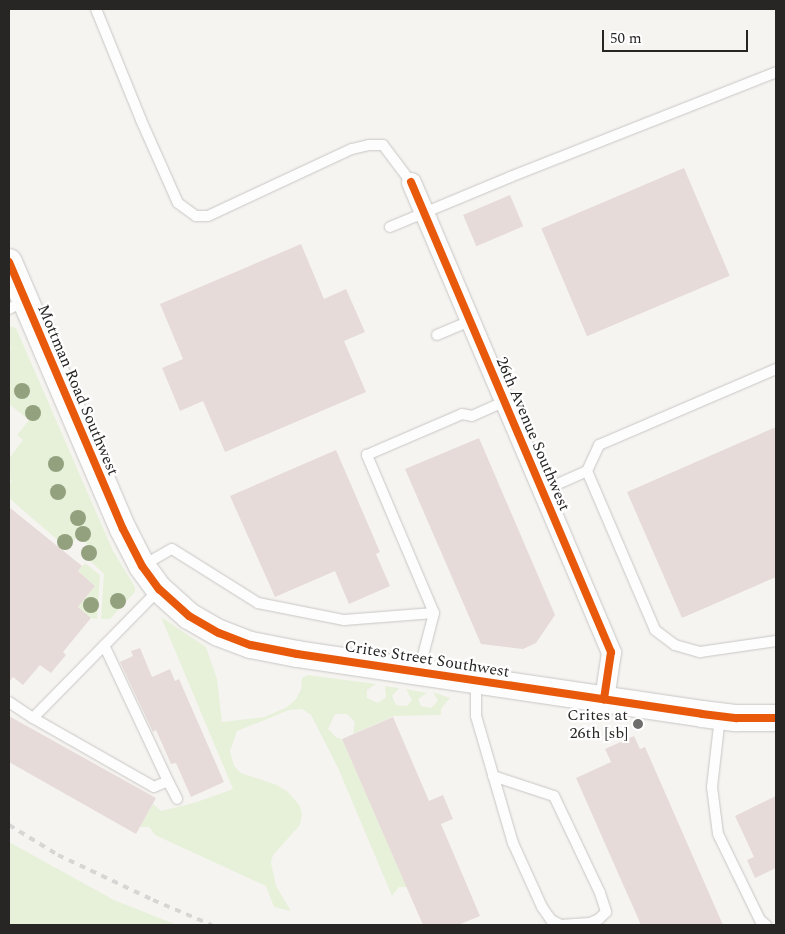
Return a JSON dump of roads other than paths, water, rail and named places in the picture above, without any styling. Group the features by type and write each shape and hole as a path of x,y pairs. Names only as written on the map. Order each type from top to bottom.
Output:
{"street":[{"name":"26th Avenue Southwest","path":"411,182 611,652 604,699"},
{"name":"Mottman Road Southwest","path":"9,262 17,305 123,529"},
{"name":"Crites Street Southwest","path":"123,529 142,566 159,590 189,616 219,633 251,645 476,681 720,716 776,718"}],"lane":[{"path":"96,9 141,120 178,203 196,216 208,216 352,149 368,145 383,144 411,182"},
{"path":"390,227 423,212 776,72"},
{"path":"437,335 470,321"},
{"path":"542,491 588,471 599,444 776,369"},
{"path":"418,672 434,613 367,455 462,414 472,416 504,402"},
{"path":"588,471 655,630 675,645 700,652 776,641"},
{"path":"142,566 172,549 258,602 344,620 434,613"},
{"path":"33,718 159,590"},
{"path":"104,645 177,799"},
{"path":"476,681 476,716 493,776 513,843 538,899 552,920 562,925 590,923 599,919 606,912 600,893 554,796 493,776"},
{"path":"9,702 33,718 154,787 168,781"},
{"path":"720,716 712,787 718,834 760,920 766,925"}],"railway":[{"path":"9,825 58,855 153,900 212,925"}],"place":[{"name":"Crites at 26th [sb]","path":"638,724"}]}
